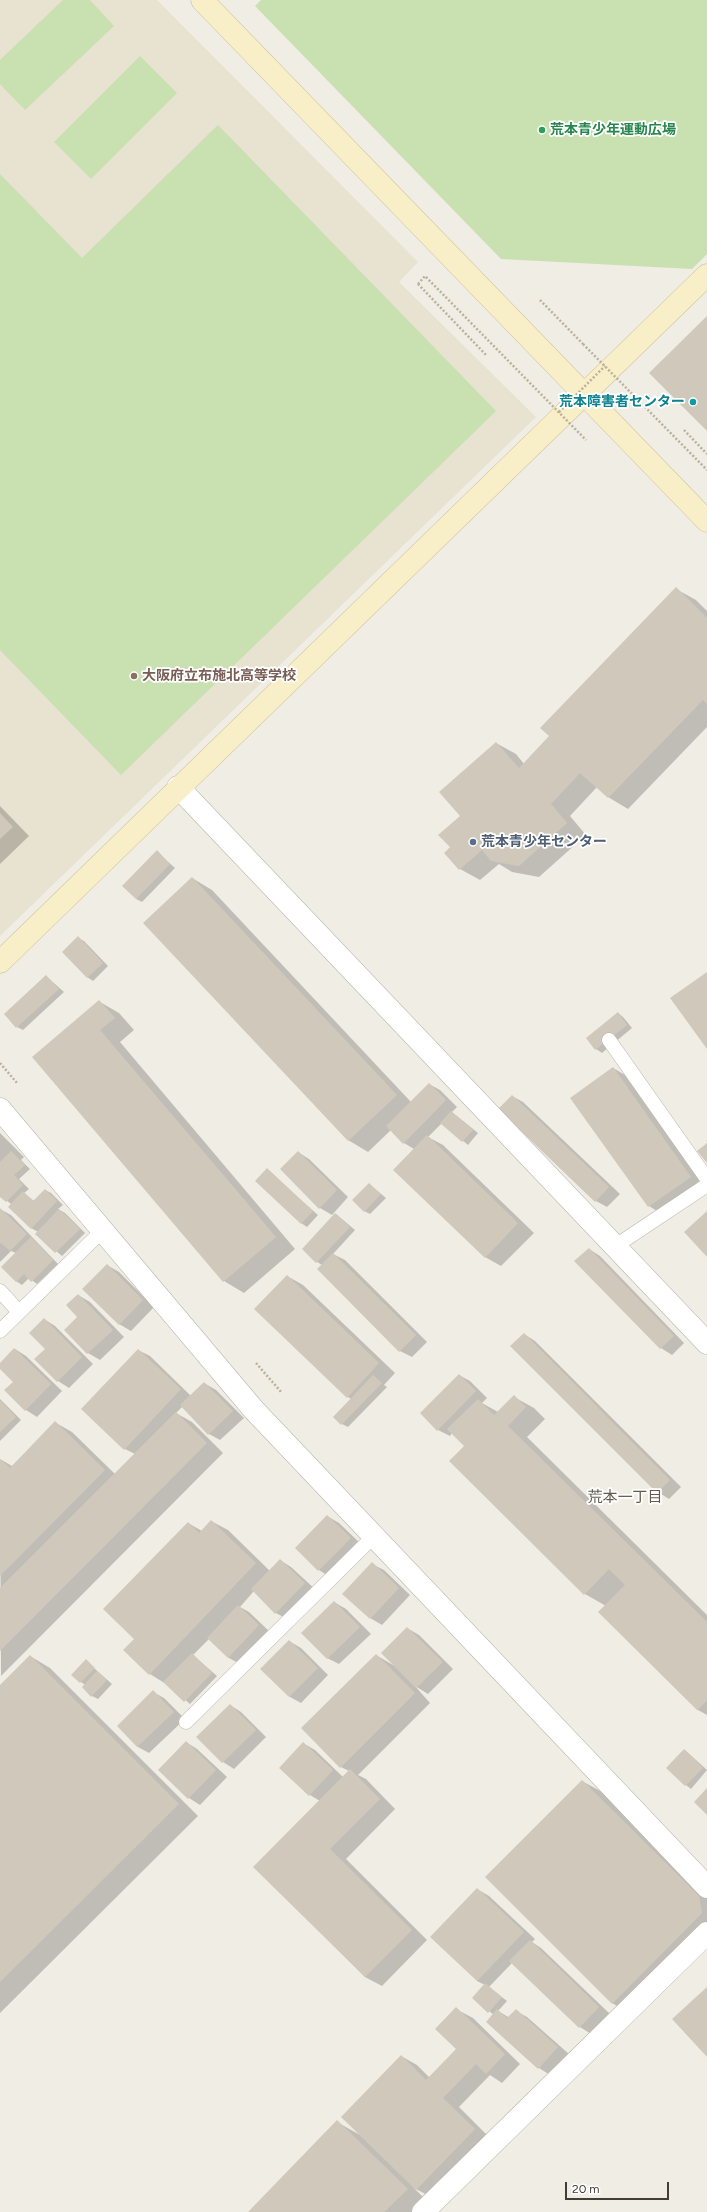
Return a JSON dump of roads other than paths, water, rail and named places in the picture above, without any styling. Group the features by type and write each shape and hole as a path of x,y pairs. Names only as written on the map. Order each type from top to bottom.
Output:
{"street":[{"path":"202,0 584,396 707,521"},
{"path":"0,962 178,787 584,396 707,275"},
{"path":"178,787 614,1247 707,1343"},
{"path":"0,1109 254,1410 707,1887"},
{"path":"422,2212 707,1933"}],"lane":[{"path":"609,1040 707,1179"},
{"path":"614,1247 707,1185"},
{"path":"0,1331 103,1230"},
{"path":"0,1291 19,1312"},
{"path":"186,1722 374,1536"}],"place":[{"name":"荒本青少年運動広場","path":"542,130"},
{"name":"荒本障害者センター","path":"693,402"},
{"name":"大阪府立布施北高等学校","path":"134,676"},
{"name":"荒本青少年センター","path":"473,842"}],"district":[{"name":"荒本一丁目","path":"625,1498"}]}
